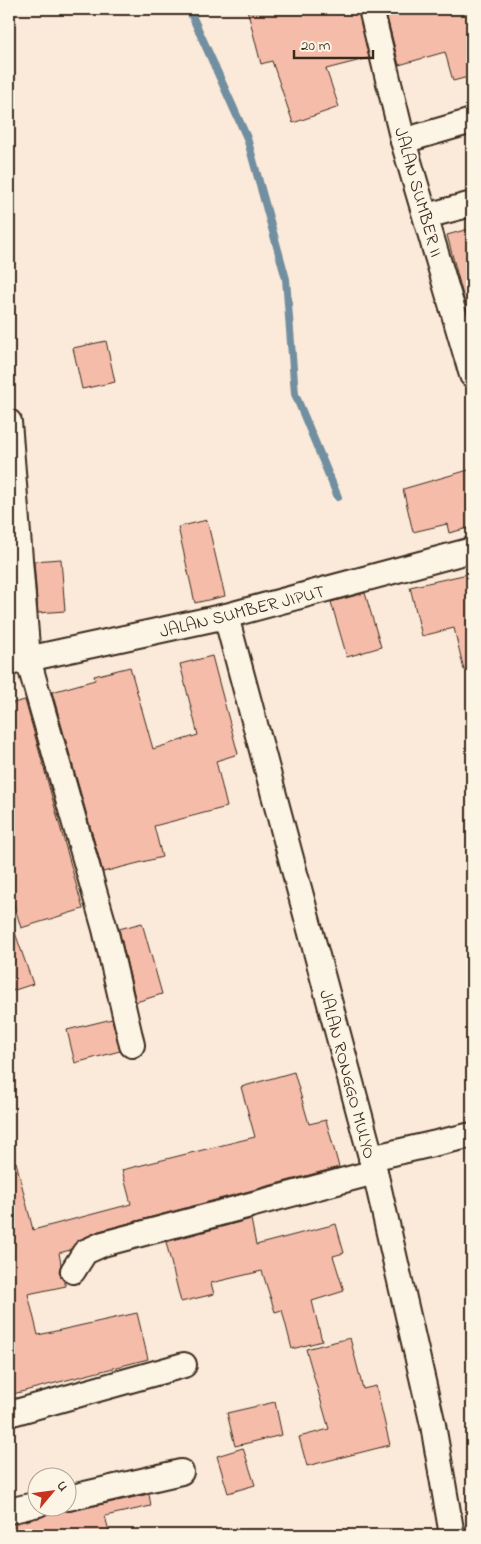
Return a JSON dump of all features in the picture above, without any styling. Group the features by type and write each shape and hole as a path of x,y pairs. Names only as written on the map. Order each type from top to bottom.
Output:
{"street":[{"name":"JALAN SUMBER II","path":"371,9 403,141 472,375"},
{"path":"403,141 472,121"},
{"path":"426,216 472,204"},
{"path":"9,422 18,661 104,929 132,1045"},
{"name":"JALAN SUMBER JIPUT","path":"18,661 226,616 472,550"},
{"name":"JALAN RONGGO MULYO","path":"226,616 373,1165 433,1425 452,1535"},
{"path":"73,1270 85,1252 103,1244 472,1135"},
{"path":"9,1414 184,1365"},
{"path":"78,1496 180,1472"},
{"path":"9,1511 28,1506"}],"building":[{"path":"247,9 358,9 369,58 326,69 339,107 293,123 272,61 261,64"},
{"path":"385,9 472,9 472,76 453,81 445,52 399,65"},
{"path":"472,228 472,302 465,303 447,235"},
{"path":"106,341 115,382 82,389 73,348"},
{"path":"472,469 472,527 449,533 447,524 413,532 403,489"},
{"path":"207,520 225,596 195,603 178,527"},
{"path":"61,559 65,611 38,613 34,561"},
{"path":"472,573 472,669 464,670 454,628 422,636 410,587"},
{"path":"365,593 381,647 347,657 331,602"},
{"path":"212,656 238,754 216,761 227,807 154,826 162,857 103,872 52,692 95,680 94,676 130,667 153,749 198,735 180,664"},
{"path":"25,700 83,909 21,928 9,888 9,704"},
{"path":"142,923 162,994 136,1002 119,929"},
{"path":"9,924 12,924 33,984 9,992"},
{"path":"112,1019 120,1051 75,1063 67,1030"},
{"path":"294,1072 309,1124 326,1120 339,1167 99,1231 79,1240 70,1250 59,1253 61,1264 59,1271 66,1286 28,1294 38,1335 137,1313 148,1359 9,1395 9,1163 16,1162 33,1230 131,1204 122,1170 255,1137 241,1087"},
{"path":"251,1219 256,1245 336,1224 344,1253 333,1256 344,1291 312,1301 322,1341 292,1349 282,1310 275,1312 262,1271 211,1283 214,1294 181,1302 166,1242"},
{"path":"350,1338 363,1389 376,1386 390,1445 307,1466 299,1437 329,1429 306,1349"},
{"path":"275,1402 282,1435 235,1446 227,1413"},
{"path":"243,1448 255,1485 228,1493 217,1456"},
{"path":"149,1494 151,1506 105,1516 110,1535 9,1535 9,1524 44,1516 78,1516 78,1509"}],"waterway":[{"path":"189,9 247,138 286,279 295,394 338,497"}]}
